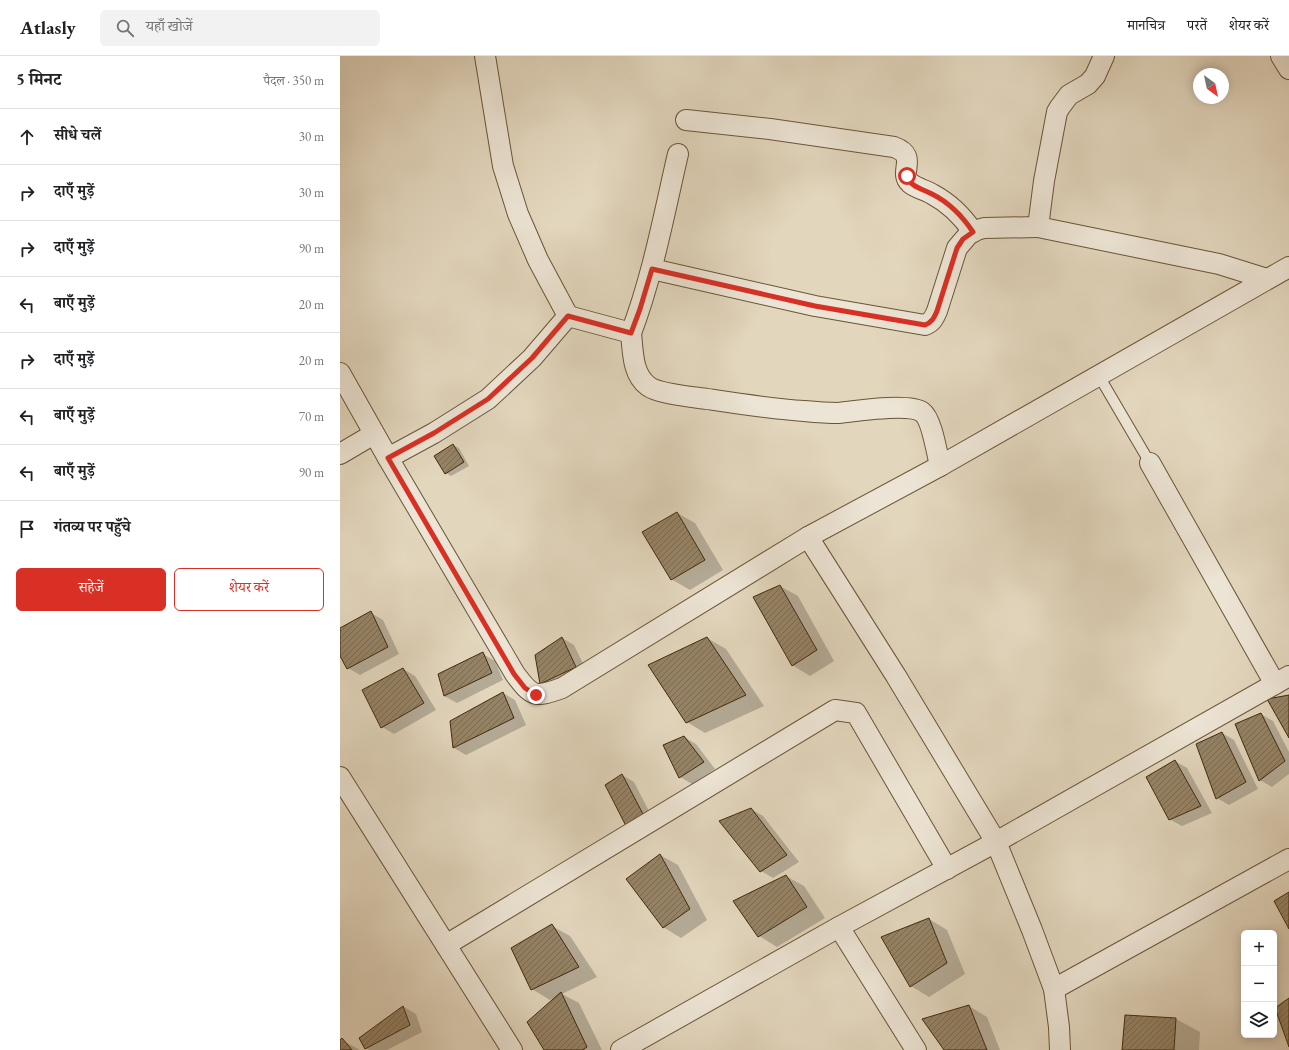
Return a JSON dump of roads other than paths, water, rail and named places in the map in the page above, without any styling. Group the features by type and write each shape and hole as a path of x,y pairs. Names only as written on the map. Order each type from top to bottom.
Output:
{"street":[{"path":"485,56 503,166 518,214 538,260 568,316 631,333"},
{"path":"1038,227 1044,180 1057,112 1069,95 1088,84 1095,76 1104,56"},
{"path":"1282,56 1289,69"},
{"path":"686,120 770,129 900,149 904,152 906,157 907,176 910,183 933,194 948,204 973,232"},
{"path":"678,154 652,269 631,333 634,360 640,377 650,388 675,395 777,410 835,413 897,408 914,409 922,412 929,420 940,466"},
{"path":"652,269 815,306 925,325 934,319 957,248 963,239 973,232 984,228 1038,227 1219,264 1267,279"},
{"path":"340,373 514,674 525,688 536,695 546,694 562,688 808,537 940,466 1289,266"},
{"path":"388,458 434,433 488,399 532,358 568,316"},
{"path":"340,454 374,434"},
{"path":"621,1050 839,927 996,842 1282,680 1150,463"},
{"path":"808,537 896,676 996,842 1054,989 1059,1027 1060,1050"},
{"path":"446,945 835,710 856,713 947,869"},
{"path":"340,777 512,1050"},
{"path":"1054,989 1289,859"},
{"path":"839,927 916,1050"}],"lane":[{"path":"1099,376 1150,463"}]}
